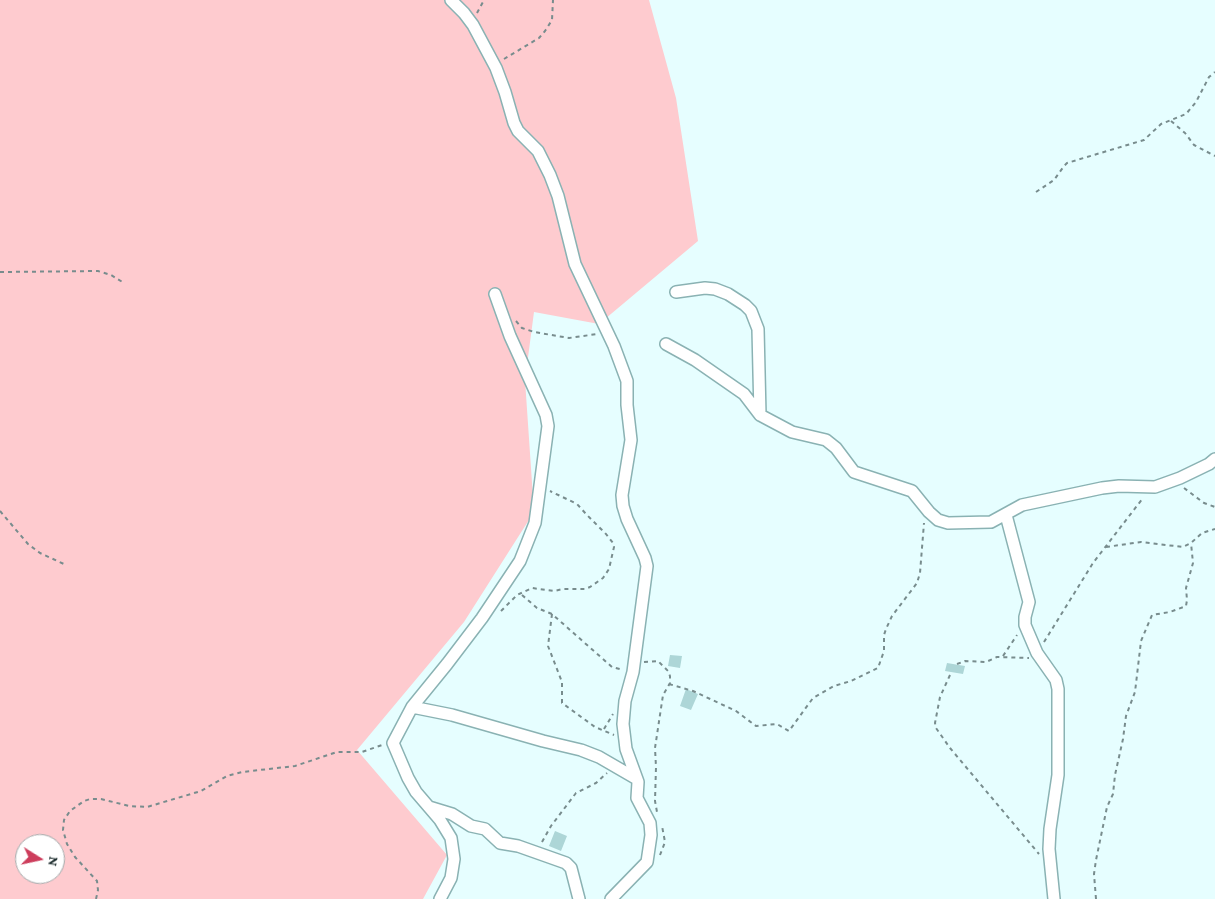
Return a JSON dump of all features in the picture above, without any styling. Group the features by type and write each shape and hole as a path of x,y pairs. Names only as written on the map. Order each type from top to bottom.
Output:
{"street":[{"path":"451,0 470,22 496,68 518,131 538,151 550,175 558,196 575,264 623,367 627,381 627,405 631,440 622,495 623,506 647,566 633,668 623,714 626,749 638,782 637,798 651,828 649,856 644,866 611,899"},
{"path":"676,292 705,288 715,289 728,294 751,311 758,329 760,414"},
{"path":"440,899 451,878 454,859 451,838 440,820 416,792 394,746 394,741 412,707 482,618 510,577 526,547 535,523 548,426 510,336 495,294"},
{"path":"666,344 715,372 744,394 754,409 760,414 792,432 826,440 836,448 854,472 912,491 938,520 948,523 991,522 1022,504 1102,488 1119,486 1150,487 1168,483 1209,464 1215,459"},
{"path":"1006,515 1028,596 1029,602 1025,625 1039,656 1056,680 1058,689 1058,775 1050,839 1054,899"},
{"path":"412,707 452,715 543,742 581,750 599,757 637,779"},
{"path":"429,806 452,814 471,826 485,829 500,843 518,846 558,859 569,865 574,876 579,899"}],"path":[{"path":"470,22 484,0"},
{"path":"496,68 506,57 539,38 545,31 552,20 553,0"},
{"path":"1036,192 1054,180 1068,163 1144,140 1161,124 1186,114 1196,102 1209,77 1215,72"},
{"path":"1170,120 1185,133 1194,145 1215,156"},
{"path":"0,272 98,271 111,275 124,283"},
{"path":"513,318 522,328 569,338 589,336 605,331"},
{"path":"1168,483 1186,489 1204,503 1215,507"},
{"path":"482,618 500,612 513,598 534,588 550,591 590,587 603,578 612,559 613,543 578,504 541,487"},
{"path":"957,664 965,660 986,662 994,657 1039,656 1093,563 1138,506 1150,487"},
{"path":"669,684 693,691 736,711 756,726 777,724 789,731 814,698 834,686 851,681 878,668 884,651 886,629 892,616 917,583 920,573 925,507"},
{"path":"0,511 28,544 40,553 64,564"},
{"path":"1106,547 1141,542 1183,547 1191,543 1202,533 1215,529"},
{"path":"1096,899 1094,874 1096,860 1107,807 1113,794 1126,716 1135,692 1141,641 1152,615 1170,612 1186,606 1186,588 1193,563 1191,543"},
{"path":"521,594 538,608 552,614 612,667 633,668 650,660 658,661 668,671 669,684 663,695 655,748 655,801 659,818"},
{"path":"552,614 548,646 562,682 561,700 563,706 575,711 594,726 625,740"},
{"path":"1003,657 1015,640 1026,617"},
{"path":"950,675 940,697 935,723 936,728 950,748 1039,854"},
{"path":"96,899 97,881 75,857 67,844 64,830 64,820 70,811 84,801 101,799 129,806 147,807 201,790 227,776 242,772 294,766 337,752 362,752 394,741"},
{"path":"536,853 551,826 579,791 596,783 606,774 619,768"},
{"path":"655,860 664,849 665,842 662,826"}],"shaded area":[{"path":"0,0 649,0 676,98 698,241 599,324 534,312 525,380 534,512 464,622 357,750 447,855 423,899 0,899"}],"building":[{"path":"670,655 682,656 680,668 668,666"},
{"path":"947,663 965,666 963,674 945,671"},
{"path":"686,689 698,694 691,710 680,706"},
{"path":"555,831 567,836 561,851 549,846"}]}
